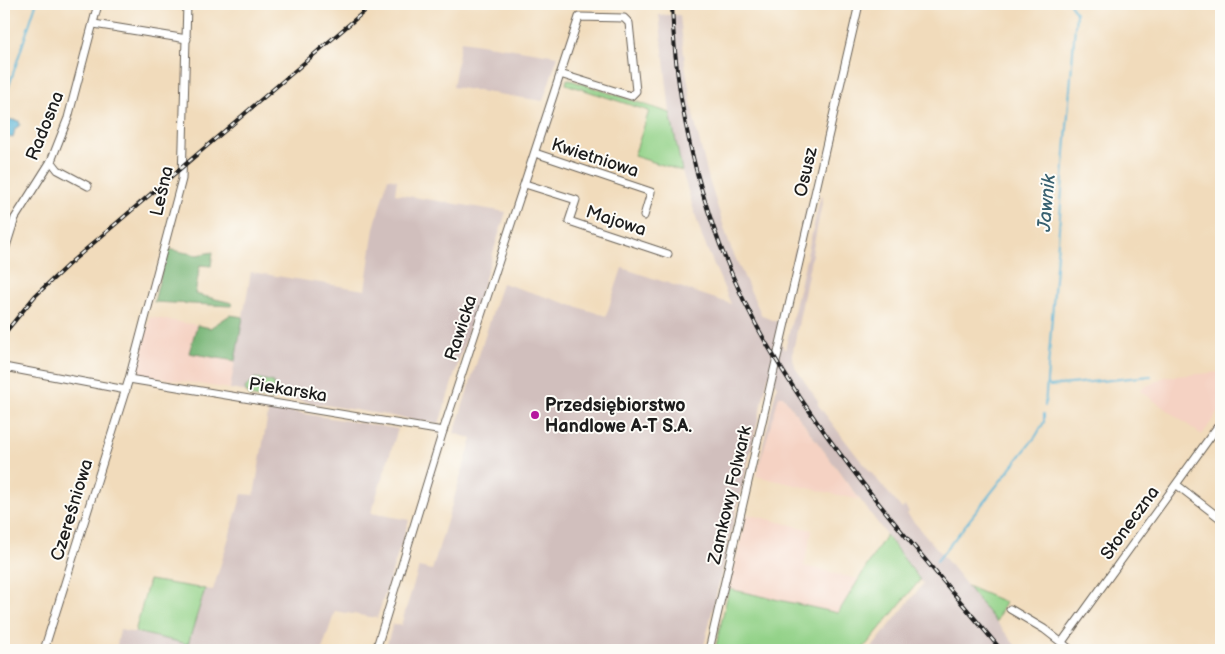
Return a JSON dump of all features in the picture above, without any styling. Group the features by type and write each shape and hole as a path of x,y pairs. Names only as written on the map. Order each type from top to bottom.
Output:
{"street":[{"name":"Radosna","path":"4,253 15,218 51,161 68,118 98,4"},
{"name":"Leśna","path":"129,379 182,179 188,4"},
{"name":"Osusz","path":"780,346 859,4"},
{"name":"Rawicka","path":"376,650 443,432 534,153 560,74 579,17 624,18 629,23 636,91 631,96 560,74"},
{"path":"94,24 187,39"},
{"name":"Kwietniowa","path":"534,153 651,192 644,216"},
{"path":"51,161 58,170 88,186"},
{"name":"Majowa","path":"524,184 576,200 569,221 668,254"},
{"name":"Zamkowy Folwark","path":"709,650 780,346"},
{"path":"4,367 126,390"},
{"name":"Czereśniowa","path":"44,650 129,379"},
{"name":"Piekarska","path":"129,379 443,432"},
{"name":"Słoneczna","path":"1062,642 1221,422"},
{"path":"1177,484 1221,519"},
{"path":"1010,609 1062,642 1071,650"}],"shaded area":[{"path":"659,15 680,15 685,65 694,119 709,180 730,246 762,316 777,322 810,192 777,337 785,350 821,195 823,198 792,356 796,369 818,401 818,405 857,456 902,509 905,506 909,512 907,514 1019,650 870,650 923,584 783,396 779,396 756,476 777,386 769,374 703,650 385,650 393,624 401,625 419,567 432,570 472,439 454,433 502,283 606,316 622,268 731,304 702,237 682,171 670,113"},
{"path":"461,41 558,56 543,101 453,87"},
{"path":"388,178 397,180 395,194 506,212 439,424 230,389 251,272 365,290 374,228"},
{"path":"150,317 197,325 189,353 235,361 230,389 135,374"},
{"path":"1221,372 1221,408 1202,435 1139,390 1164,377"},
{"path":"779,395 783,396 860,500 756,476"},
{"path":"269,408 398,429 371,513 409,520 377,618 335,611 322,650 116,650 120,630 188,643 205,589 213,590 242,494 254,495"},
{"path":"747,514 812,530 804,566 858,579 838,613 729,589"}],"green space":[{"path":"567,79 670,113 682,171 634,156 649,111 566,84"},
{"path":"167,249 197,255 213,252 211,266 200,265 195,294 232,303 231,306 154,302"},
{"path":"230,315 243,317 235,361 189,353 197,325 210,328"},
{"path":"255,378 273,382 277,394 273,400 248,396 245,388"},
{"path":"886,535 920,580 862,650 715,650 729,589 838,613"},
{"path":"149,580 205,589 188,644 135,632"},
{"path":"967,586 1005,602 996,622"}],"water":[{"path":"6,119 19,121 20,125 15,129 13,138 4,136"}],"waterway":[{"path":"4,101 36,4"},
{"name":"Jawnik","path":"1045,406 1076,13 1070,4"},
{"path":"1047,384 1050,386 1151,376"},
{"name":"Jawnik","path":"937,561 1036,436 1044,422 1044,414"}],"railway":[{"path":"4,334 35,296 70,263 373,4"},
{"path":"672,4 681,98 702,190 734,279 755,322 778,363 803,401 856,475 1001,650"}],"place":[{"name":"Przedsiębiorstwo Handlowe A-T S.A.","path":"535,415"}]}
